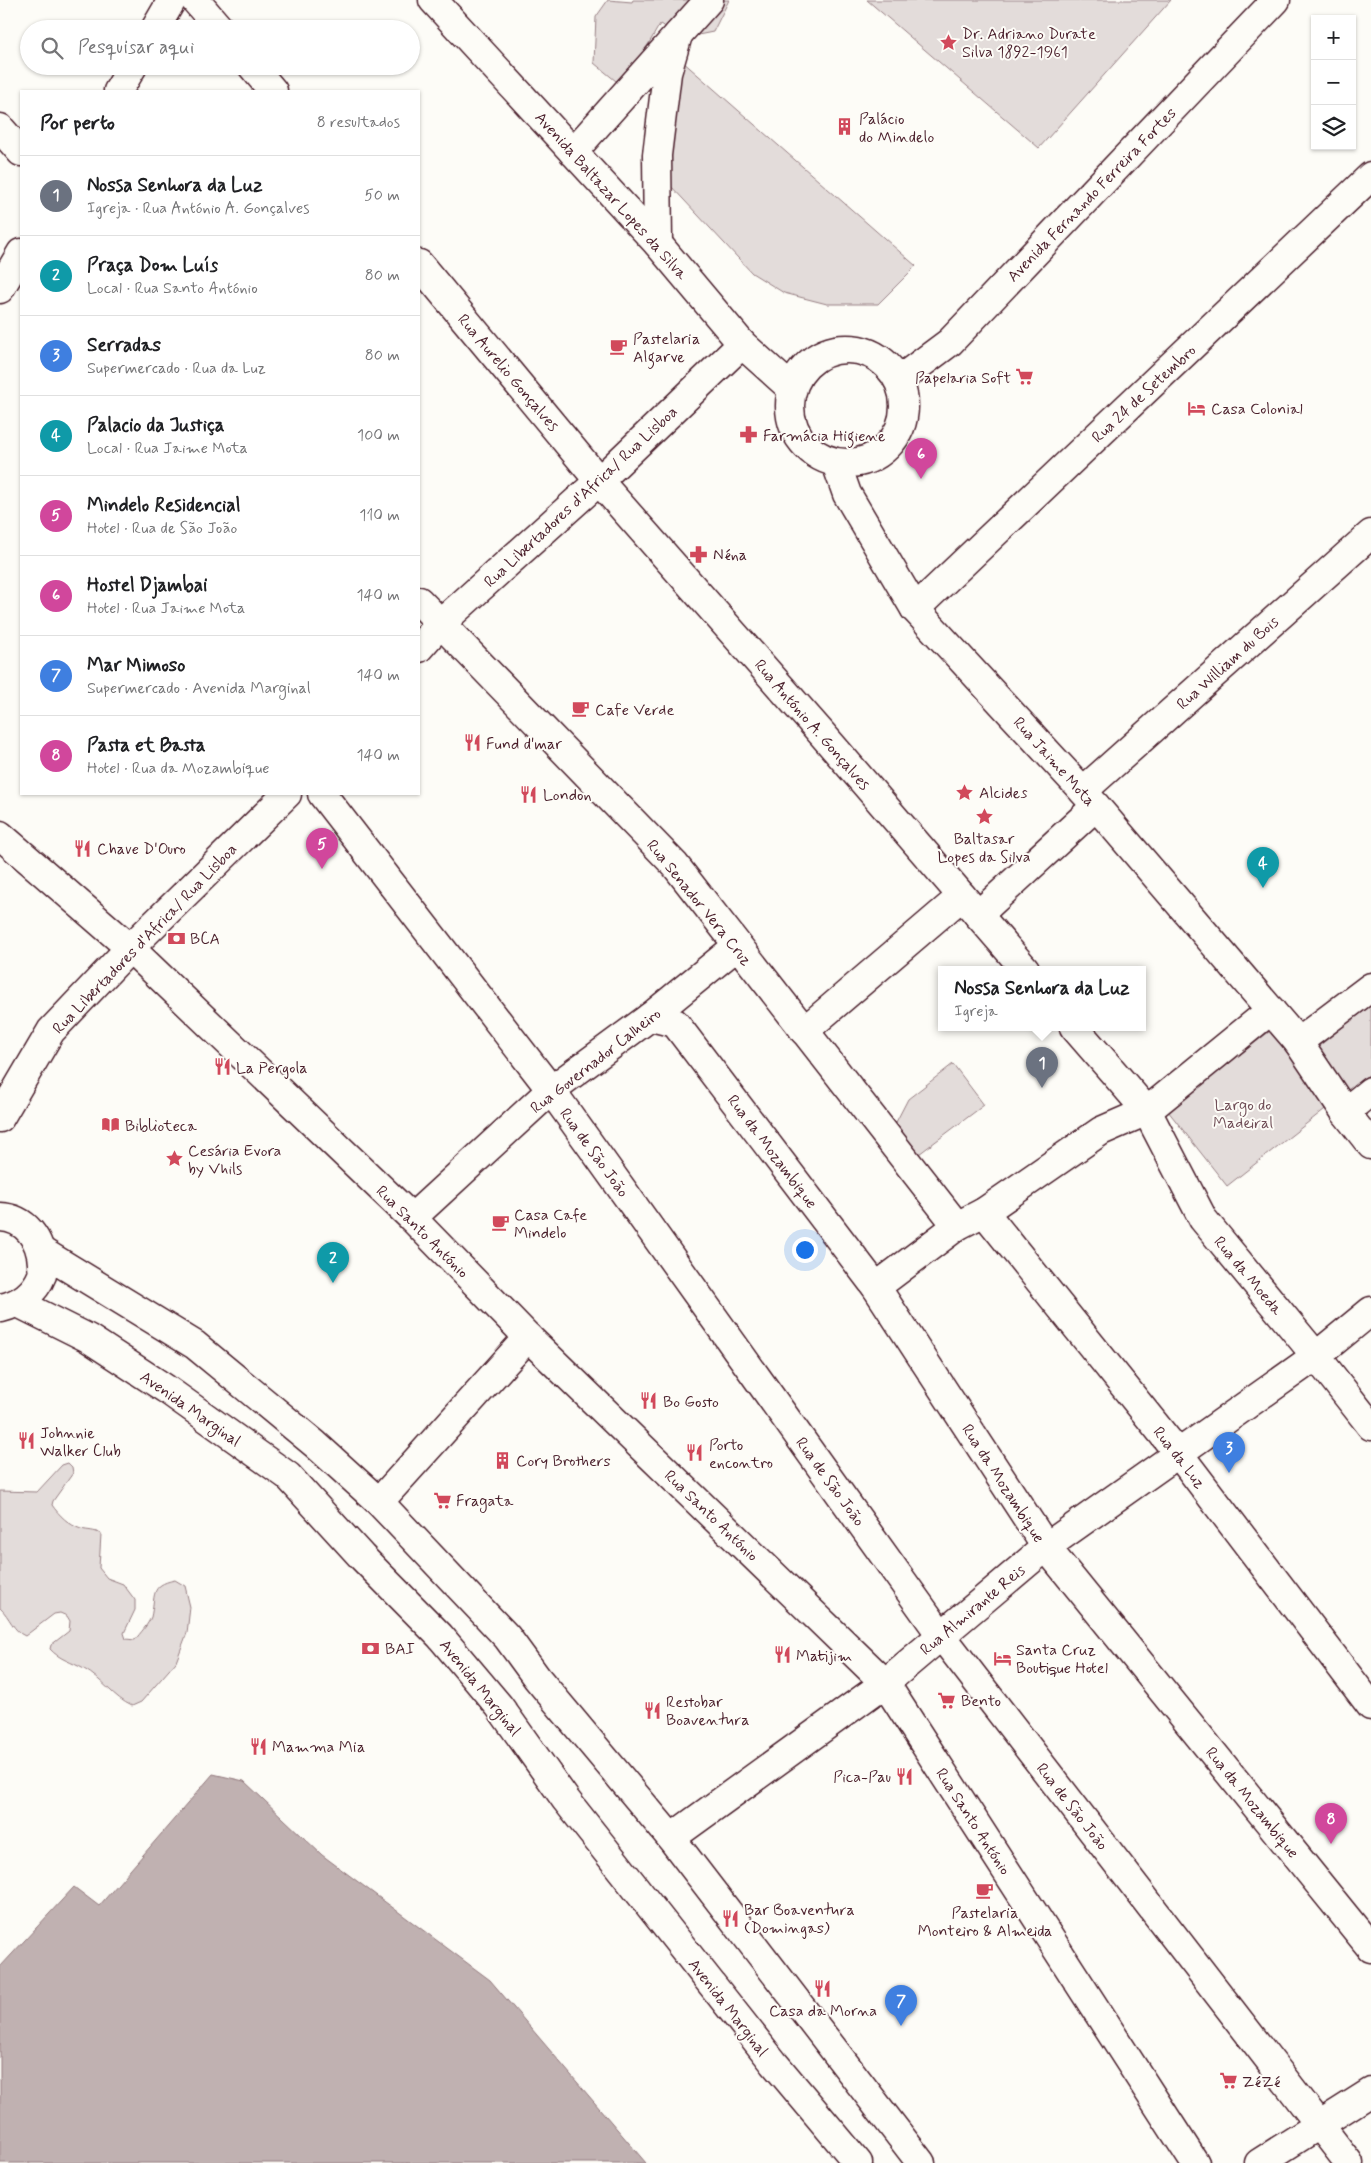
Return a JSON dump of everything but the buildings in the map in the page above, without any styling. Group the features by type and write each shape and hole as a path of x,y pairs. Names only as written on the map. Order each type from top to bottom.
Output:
{"street":[{"path":"160,20 172,0"},
{"path":"195,0 212,20"},
{"name":"Avenida Baltazar Lopes da Silva","path":"433,0 658,244 742,344 792,388"},
{"path":"573,152 709,0"},
{"name":"Avenida Fernando Ferreira Fortes","path":"899,380 950,342 1276,0"},
{"path":"658,244 657,155 667,73 678,35"},
{"path":"119,90 128,75"},
{"path":"260,75 272,90"},
{"path":"0,128 20,151"},
{"name":"Rua 24 de Setembro","path":"915,609 1371,176"},
{"path":"0,289 20,255"},
{"name":"Rua Aurelio Gonçalves","path":"420,265 599,481"},
{"name":"Rua Libertadores d'Africa/ Rua Lisboa","path":"420,647 440,624 599,481 742,344"},
{"path":"853,348 872,354 888,365 899,380 904,398 904,416 898,433 887,448 872,458 854,464 836,463 818,456 802,444 793,427 789,408 792,388 801,371 816,358 833,350 853,348"},
{"name":"Rua Jaime Mota","path":"836,463 847,494 915,609 1090,798 1271,1010 1298,1042 1345,1112 1371,1145"},
{"name":"Rua António A. Gonçalves","path":"599,481 823,735 1022,966"},
{"name":"Rua William du Bois","path":"804,1030 970,906 1090,798 1371,534"},
{"name":"Rua Senador Vera Cruz","path":"420,602 674,865 957,1226"},
{"name":"Rua Libertadores d'Africa/ Rua Lisboa","path":"0,1118 51,1031 130,948 286,795"},
{"name":"Rua de São João","path":"323,795 551,1090 941,1635 1319,2127 1349,2163"},
{"name":"Rua Santo António","path":"0,835 130,948 412,1218 528,1337 885,1683 1195,2163"},
{"name":"Rua Governador Calheiro","path":"412,1218 551,1090 650,1017 738,946"},
{"path":"1298,1042 1371,987"},
{"path":"876,1287 957,1226 984,1212 1101,1131 1147,1111 1271,1010"},
{"name":"Rua da Mozambique","path":"650,1017 675,1023 876,1287 1046,1547 1371,1948"},
{"path":"1077,1031 1147,1111"},
{"path":"1345,1112 1371,1091"},
{"name":"Rua da Moeda","path":"1147,1111 1202,1219 1316,1356 1371,1426"},
{"name":"Rua da Luz","path":"984,1212 1178,1453 1371,1706"},
{"path":"0,1217 18,1221 28,1229 36,1239 41,1251 42,1274 31,1292 9,1305"},
{"path":"41,1251 195,1346 315,1444 379,1502 507,1637 537,1678 671,1838 921,2163"},
{"name":"Avenida Marginal","path":"9,1305 88,1338 166,1389 288,1476 362,1557 440,1636 498,1706 585,1823 774,2063 858,2163"},
{"name":"Rua Almirante Reis","path":"671,1838 885,1683 1046,1547 1316,1356 1371,1311"},
{"path":"379,1502 528,1337"},
{"path":"1259,2163 1319,2127 1371,2092"}],"green space":[{"path":"608,0 632,2 633,0 729,0 713,32 683,38 660,24 641,57 616,81 594,63 596,17"},
{"path":"867,0 1171,0 1039,148"},
{"path":"682,61 916,266 878,304 827,304 784,293 752,273 670,185 667,158"},
{"name":"Largo do Madeiral","path":"1371,1005 1371,1073 1227,1186 1168,1111 1270,1031 1296,1064"},
{"path":"953,1064 984,1105 915,1157 893,1128 908,1099"},
{"path":"68,1463 72,1467 73,1473 52,1505 72,1525 101,1534 99,1568 107,1578 123,1584 135,1600 135,1610 124,1633 126,1639 135,1640 148,1623 157,1588 175,1580 185,1586 190,1607 187,1633 176,1662 141,1702 132,1706 119,1698 90,1673 62,1658 50,1649 51,1645 69,1631 70,1621 67,1616 60,1613 54,1614 25,1636 17,1631 0,1608 0,1491 37,1492 62,1465"}],"shaded area":[{"path":"213,1774 244,1781 322,1855 490,1980 646,2163 0,2163 0,1967 74,1887 99,1906"}],"place":[{"name":"Dr. Adriano Durate Silva 1892-1961","path":"948,42"},
{"name":"Palácio do Mindelo","path":"845,127"},
{"name":"Pastelaria Algarve","path":"619,347"},
{"name":"Papelaria Soft","path":"1025,377"},
{"name":"Casa Colonial","path":"1197,408"},
{"name":"Farmácia Higiene","path":"749,435"},
{"name":"Hostel Djambai","path":"921,479"},
{"name":"Néna","path":"699,554"},
{"name":"Cafe Verde","path":"581,709"},
{"name":"Fund d'mar","path":"472,743"},
{"name":"Alcides","path":"965,792"},
{"name":"London","path":"529,794"},
{"name":"Baltasar Lopes da Silva","path":"984,816"},
{"name":"Chave D'Ouro","path":"83,848"},
{"name":"Mindelo Residencial","path":"322,869"},
{"name":"Palacio da Justiça","path":"1263,888"},
{"name":"BCA","path":"176,938"},
{"name":"La Pergola","path":"222,1067"},
{"name":"Nossa Senhora da Luz","path":"1042,1088"},
{"name":"Biblioteca","path":"111,1125"},
{"name":"Cesária Evora by Vhils","path":"174,1159"},
{"name":"Casa Cafe Mindelo","path":"500,1223"},
{"name":"Praça Dom Luís","path":"333,1283"},
{"name":"Bo Gosto","path":"649,1401"},
{"name":"Johnnie Walker Club","path":"26,1441"},
{"name":"Porto encontro","path":"695,1453"},
{"name":"Cory Brothers","path":"502,1460"},
{"name":"Serradas","path":"1229,1473"},
{"name":"Fragata","path":"442,1500"},
{"name":"BAI","path":"371,1648"},
{"name":"Matijim","path":"782,1655"},
{"name":"Santa Cruz Boutique Hotel","path":"1002,1658"},
{"name":"Bento","path":"947,1700"},
{"name":"Restobar Boaventura","path":"652,1710"},
{"name":"Mamma Mia","path":"258,1746"},
{"name":"Pica-Pau","path":"905,1776"},
{"name":"Pasta et Basta","path":"1331,1844"},
{"name":"Pastelaria Monteiro & Almeida","path":"985,1890"},
{"name":"Bar Boaventura (Domingas)","path":"730,1918"},
{"name":"Casa da Morna","path":"823,1989"},
{"name":"Mar Mimoso","path":"901,2026"},
{"name":"ZéZé","path":"1228,2081"}]}
